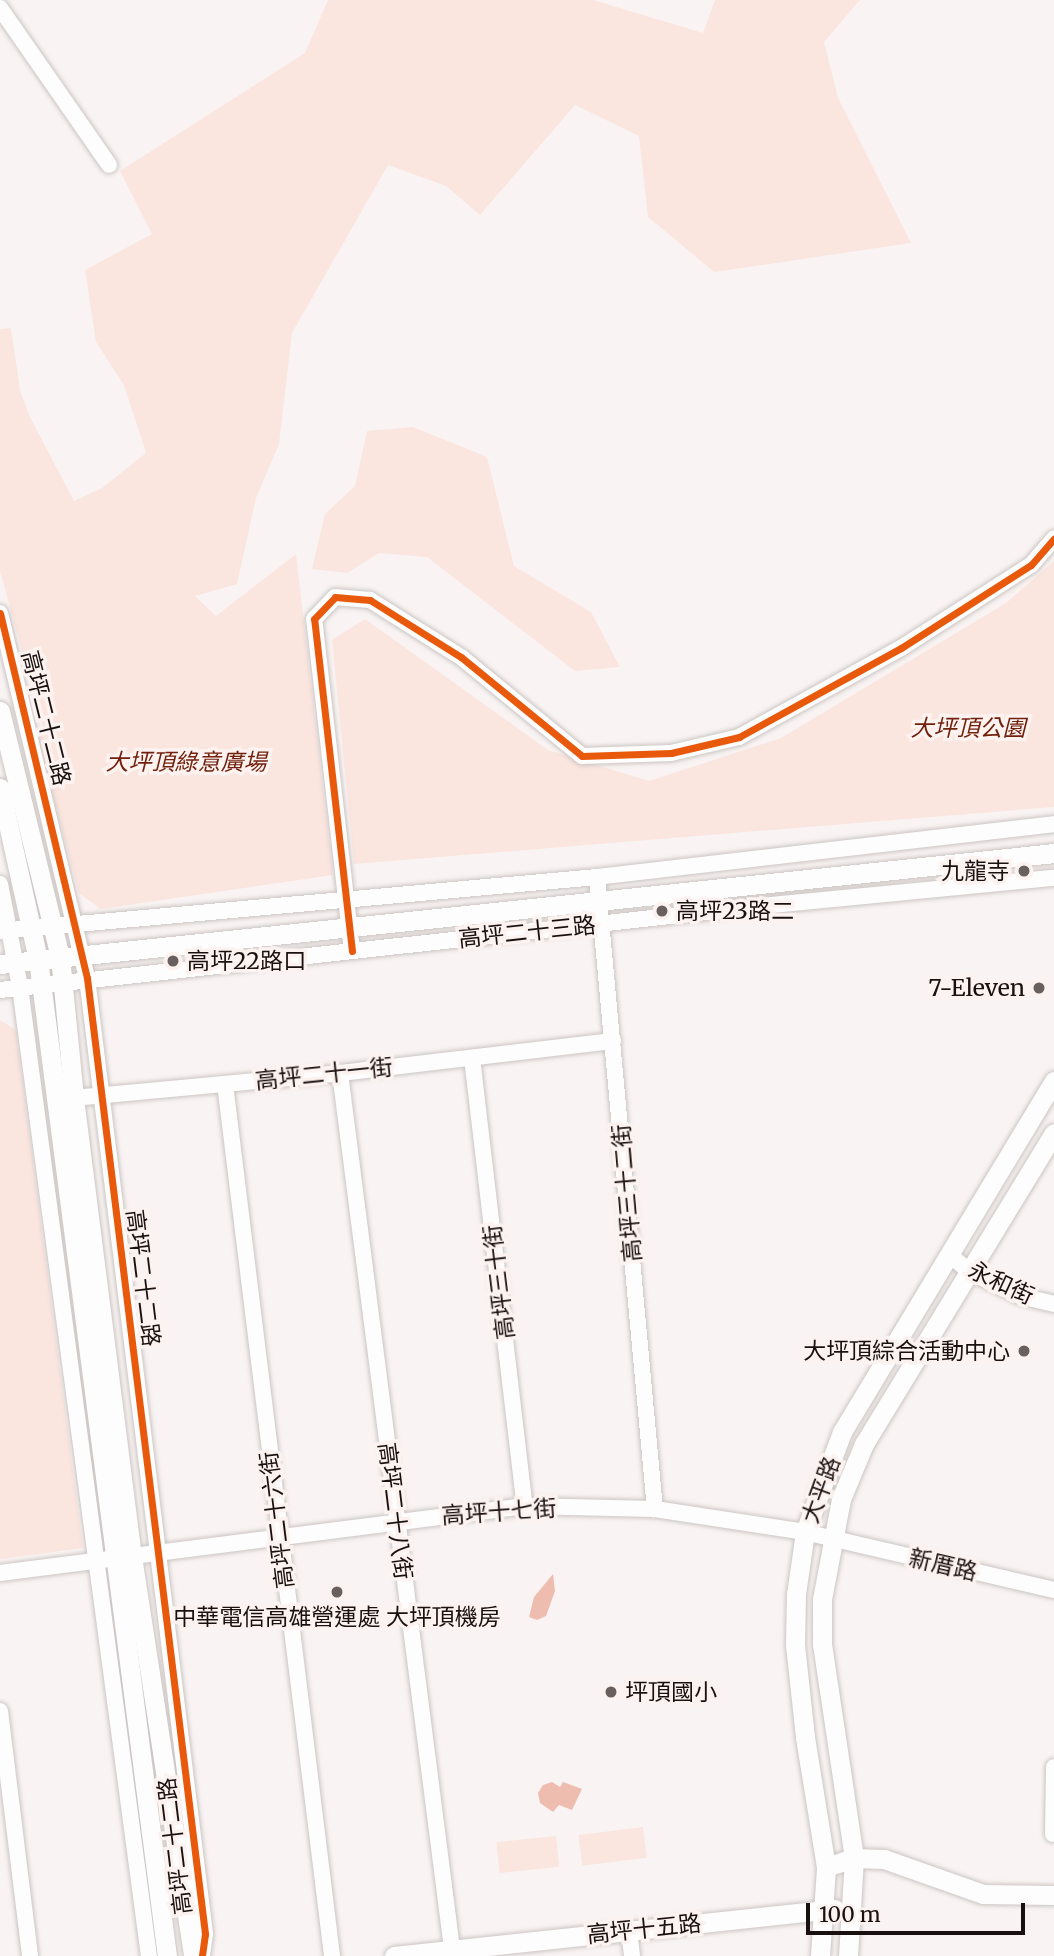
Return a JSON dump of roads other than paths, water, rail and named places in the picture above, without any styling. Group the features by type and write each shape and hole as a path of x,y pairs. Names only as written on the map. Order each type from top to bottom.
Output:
{"street":[{"path":"0,8 109,165"},
{"path":"352,951 314,619 335,597 370,600 461,657 582,757 671,753 739,737 901,648 1031,565 1054,539"},
{"name":"高坪二十二路","path":"0,613 87,978 205,1934 202,1956"},
{"name":"高坪二十二路","path":"0,711 54,925 64,981 55,1100"},
{"name":"高坪二十二路","path":"0,788 34,927 167,1956"},
{"name":"高坪二十三路","path":"6,931 597,877 1054,824"},
{"name":"高坪二十三路","path":"8,963 1054,853"},
{"name":"高坪三十二街","path":"597,877 655,1509"},
{"name":"高坪二十三路","path":"0,990 87,978 601,923 1052,879"},
{"name":"高坪二十二路","path":"0,884 8,963 20,987 55,1100 114,1558 149,1956"},
{"name":"高坪二十一街","path":"55,1100 340,1073 613,1041"},
{"name":"高坪三十街","path":"472,1058 525,1506"},
{"name":"高坪二十八街","path":"340,1073 453,1952"},
{"name":"大平路","path":"820,1956 826,1867 795,1645 796,1594 805,1532 842,1432 951,1256 1054,1081"},
{"name":"高坪二十六街","path":"225,1084 332,1956"},
{"name":"大平路","path":"849,1956 854,1858 822,1645 822,1599 831,1539 841,1499 864,1444 1054,1133"},
{"name":"永和街","path":"951,1256 970,1272 1020,1296 1054,1304"},
{"name":"高坪十七街","path":"0,1573 525,1506 655,1509 805,1532 831,1539"},
{"name":"新厝路","path":"831,1539 1054,1590"},
{"name":"高坪二十二路","path":"114,1558 193,1956"},
{"path":"0,1711 30,1956"},
{"path":"1053,1834 1054,1767"},
{"path":"826,1867 854,1858 884,1859 983,1895 1054,1895"},
{"name":"高坪十五路","path":"394,1956 453,1952 852,1907"},
{"path":"629,1931 632,1956"}],"place":[{"name":"九龍寺","path":"1024,871"},
{"name":"高坪23路二","path":"662,911"},
{"name":"高坪22路口","path":"173,961"},
{"name":"7-Eleven","path":"1039,988"},
{"name":"大坪頂綜合活動中心","path":"1024,1351"},
{"name":"中華電信高雄營運處 大坪頂機房","path":"337,1592"},
{"name":"坪頂國小","path":"611,1692"}],"park label":[{"name":"大坪頂公園","path":"968,728"},
{"name":"大坪頂綠意廣場","path":"186,762"}]}
